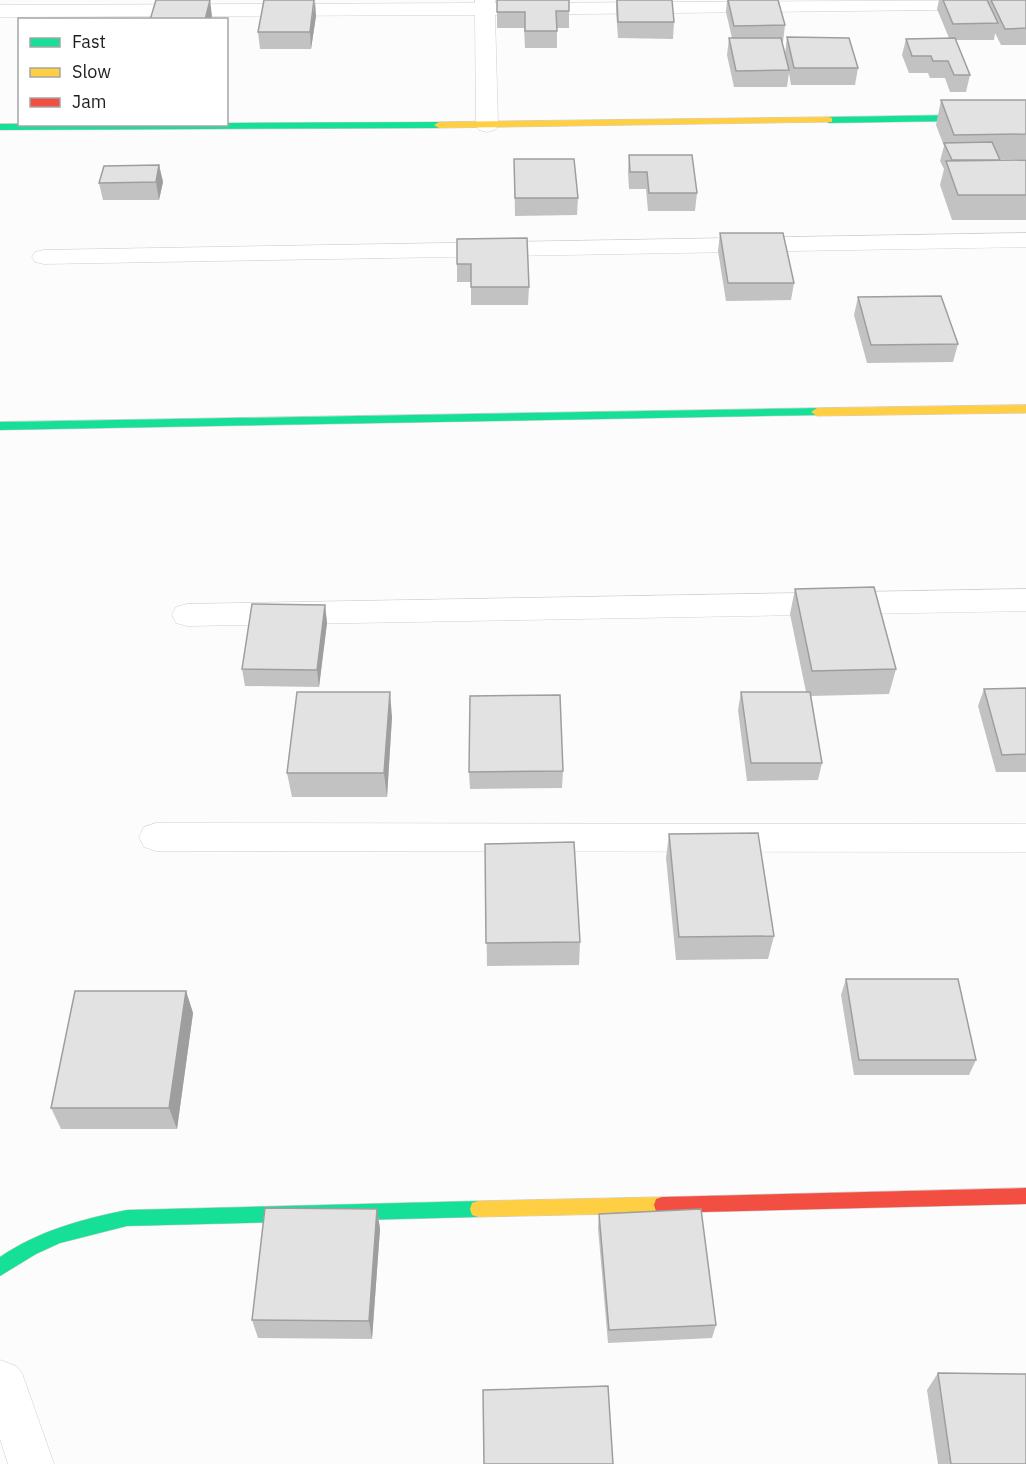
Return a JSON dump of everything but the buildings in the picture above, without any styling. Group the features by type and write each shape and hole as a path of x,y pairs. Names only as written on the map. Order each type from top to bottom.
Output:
{"street":[{"path":"0,11 485,5 1026,3"},
{"path":"485,5 487,125"},
{"path":"0,127 487,125 1026,117"},
{"path":"44,257 1026,240"},
{"path":"0,426 1026,409"},
{"path":"187,615 1026,600"},
{"path":"156,837 1026,838"},
{"path":"0,1267 14,1255 68,1229 127,1218 1026,1196"},
{"path":"0,1382 6,1389 31,1464"}],"traffic: fast":[{"path":"829,120 1026,117"},
{"path":"228,126 439,125"},
{"path":"0,127 220,126"},
{"path":"0,426 817,412"},
{"path":"0,1267 30,1248 60,1235 127,1218 478,1209"}],"traffic: slow":[{"path":"439,125 829,120"},
{"path":"817,412 1026,409"},
{"path":"478,1209 662,1205"}],"traffic: jam":[{"path":"662,1205 1026,1196"}]}
